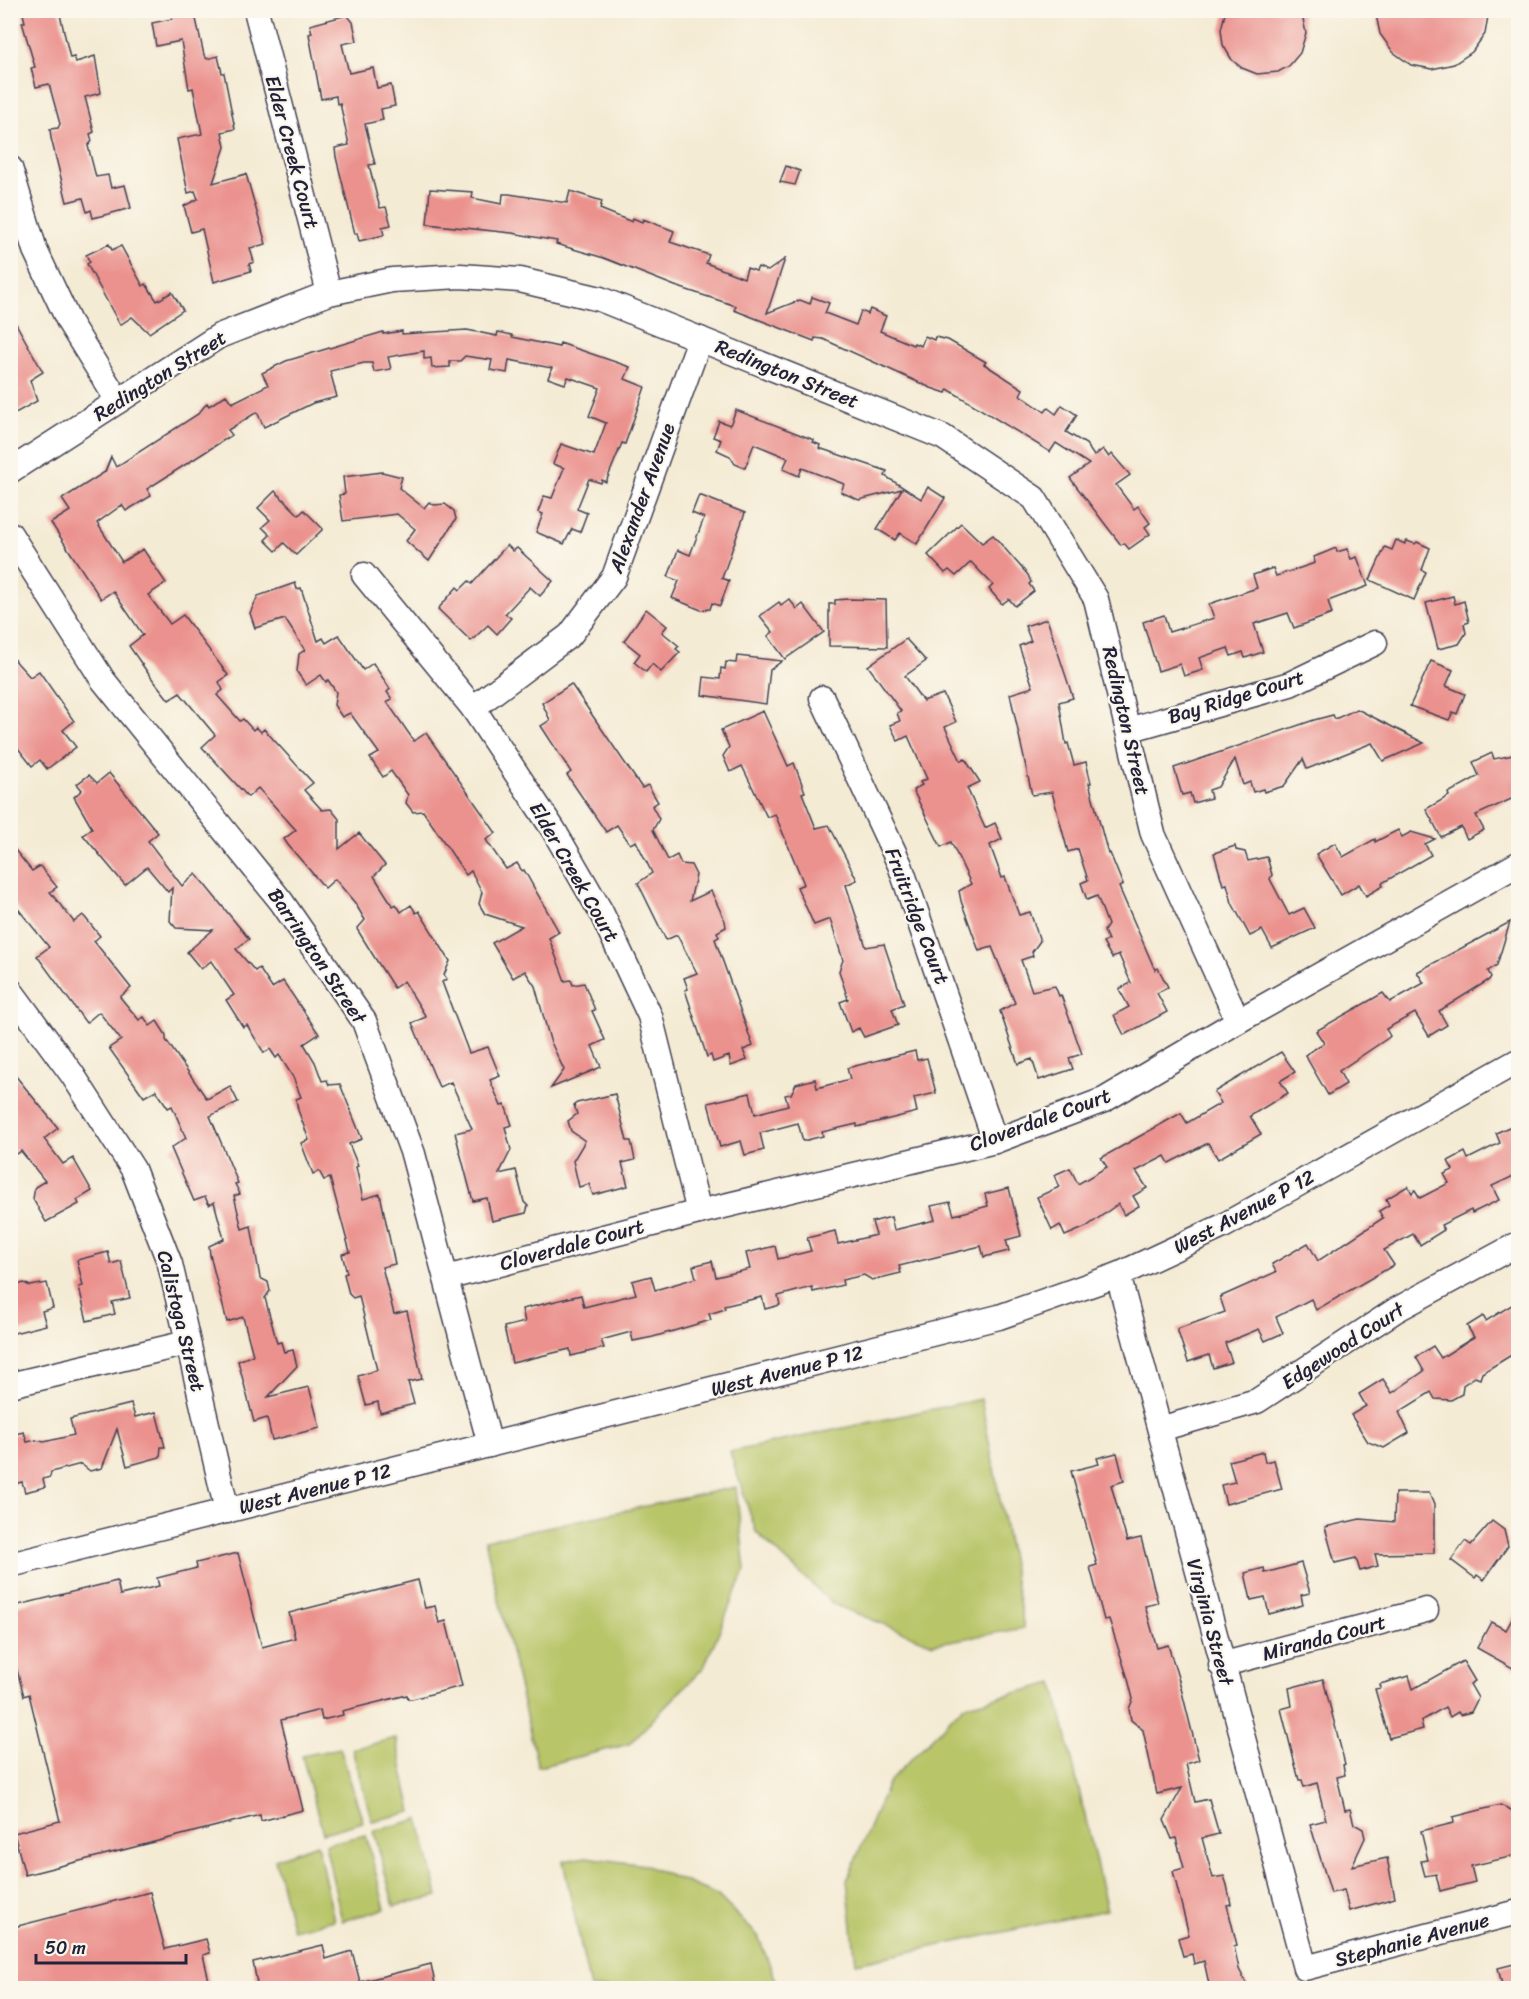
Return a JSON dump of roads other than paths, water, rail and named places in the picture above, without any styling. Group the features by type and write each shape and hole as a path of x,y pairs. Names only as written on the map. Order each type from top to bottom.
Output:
{"street":[{"name":"Elder Creek Court","path":"256,10 328,293"},
{"path":"10,168 35,250 69,322 118,401"},
{"name":"Redington Street","path":"10,471 219,336 328,293 392,280 460,276 520,280 600,299 944,437 1034,498 1096,599 1153,834 1238,1021"},
{"name":"Alexander Avenue","path":"473,708 570,635 614,577 700,339"},
{"name":"Barrington Street","path":"10,534 103,680 281,901 364,1021 413,1154 490,1445"},
{"name":"Elder Creek Court","path":"364,575 473,708 553,829 601,912 650,1016 699,1212"},
{"name":"Bay Ridge Court","path":"1128,730 1290,684 1375,643"},
{"name":"Fruitridge Court","path":"822,698 900,865 995,1141"},
{"name":"Cloverdale Court","path":"446,1278 699,1212 995,1141 1104,1100 1238,1021 1518,864"},
{"name":"Calistoga Street","path":"10,990 72,1074 132,1169 170,1264 227,1511"},
{"name":"West Avenue P 12","path":"10,1565 999,1317 1118,1275 1223,1226 1518,1061"},
{"name":"Edgewood Court","path":"1160,1428 1257,1401 1396,1310 1518,1244"},
{"name":"Virginia Street","path":"1118,1275 1221,1665 1305,1968"},
{"path":"10,1385 187,1343"},
{"name":"Miranda Court","path":"1221,1665 1426,1610"},
{"name":"Stephanie Avenue","path":"1305,1968 1518,1912"}]}
